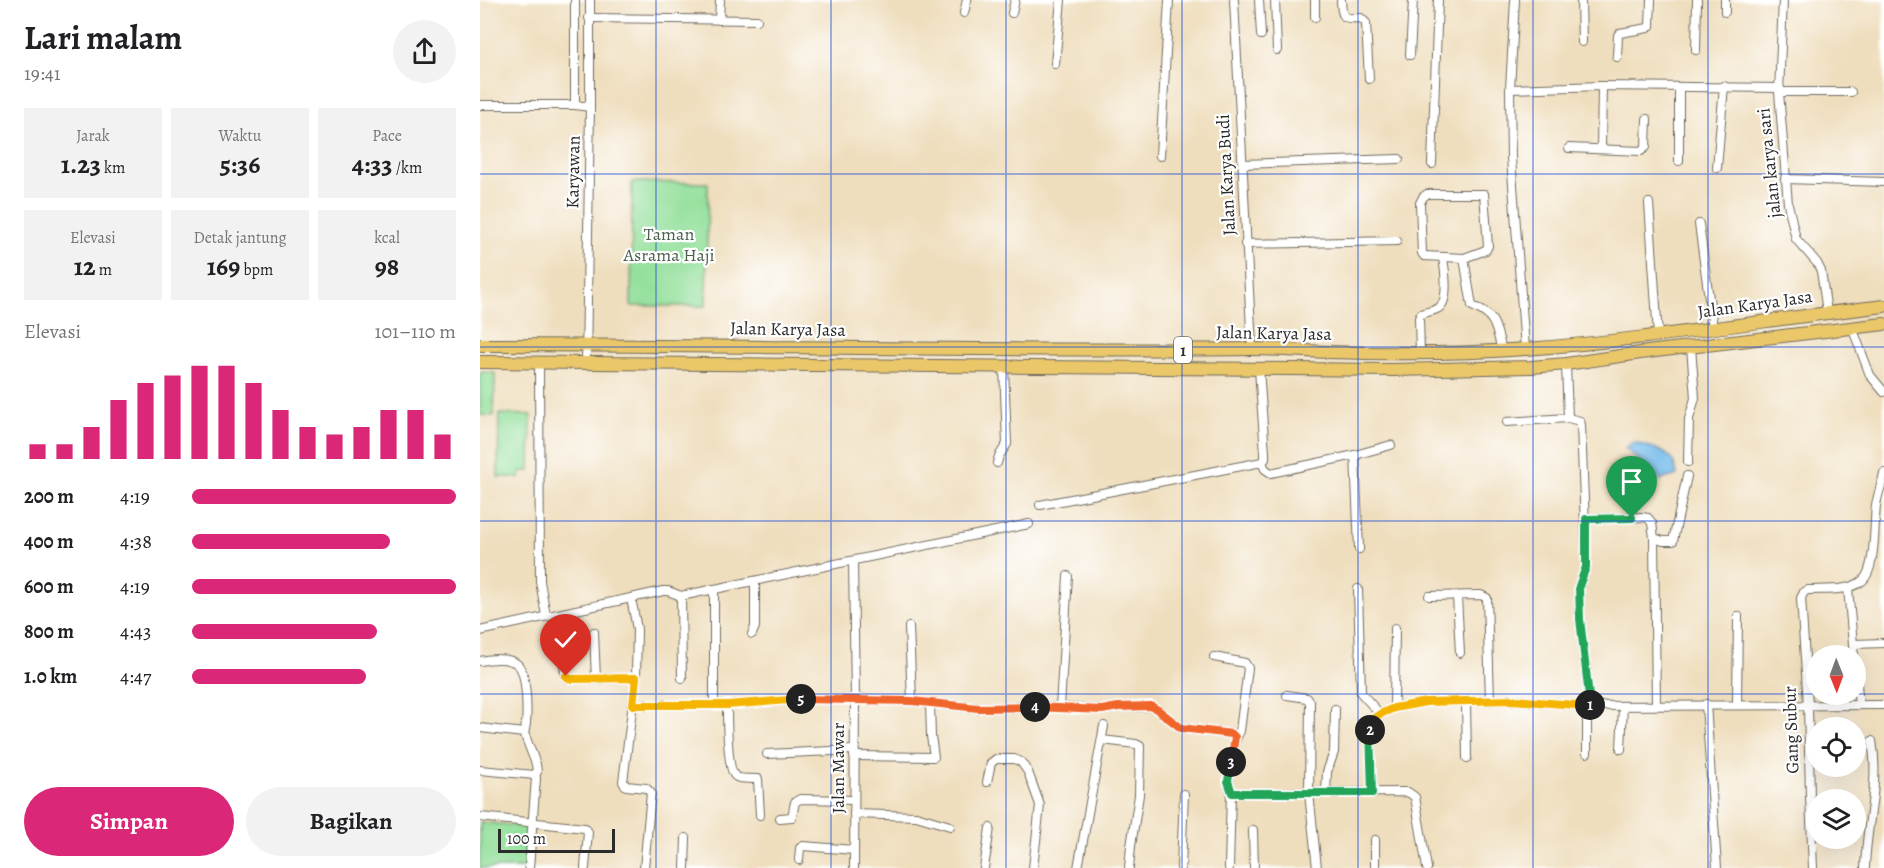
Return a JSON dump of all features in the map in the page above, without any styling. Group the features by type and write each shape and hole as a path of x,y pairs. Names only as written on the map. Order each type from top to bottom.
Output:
{"highway":[{"name":"Jalan Karya Jasa","path":"480,345 879,349 1252,349 1420,353 1525,349 1651,337 1884,306"},
{"name":"Jalan Karya Jasa","path":"480,362 1405,370 1531,367 1884,324"},
{"path":"1647,352 1651,337"},
{"path":"879,349 880,365"}],"street":[{"path":"575,0 575,105"},
{"name":"Karyawan","path":"586,363 590,0"},
{"path":"719,20 720,0"},
{"path":"964,13 967,0"},
{"path":"1012,13 1015,0"},
{"path":"1055,64 1061,0"},
{"path":"1160,156 1169,0"},
{"name":"Jalan Karya Budi","path":"1234,0 1252,349"},
{"path":"1260,0 1261,35"},
{"path":"1275,0 1277,50"},
{"path":"1315,0 1315,16"},
{"path":"1341,0 1344,17 1347,19 1361,18 1366,23 1369,80"},
{"path":"1410,55 1413,0"},
{"path":"1432,164 1438,0"},
{"path":"1515,0 1510,89 1511,158 1525,349"},
{"path":"1581,0 1582,42"},
{"path":"1617,57 1620,33 1650,26 1651,0"},
{"path":"1696,50 1697,0"},
{"path":"1725,0 1725,12"},
{"name":"jalan karya sari","path":"1783,0 1780,90 1788,204 1796,239 1817,262 1821,271 1827,312"},
{"path":"590,18 757,20"},
{"path":"1601,148 1602,86"},
{"path":"1510,89 1724,86 1851,92"},
{"path":"1717,168 1724,86"},
{"path":"1678,161 1679,88"},
{"path":"480,105 590,107"},
{"path":"1569,148 1644,150 1647,119"},
{"path":"1242,164 1399,159"},
{"path":"1785,179 1884,183"},
{"path":"1427,194 1484,195 1488,246 1483,252 1464,258 1428,257 1422,253 1420,203 1427,194"},
{"path":"1648,203 1651,337"},
{"path":"1699,225 1713,328"},
{"path":"1245,244 1397,240"},
{"path":"1420,353 1419,318 1421,314 1442,306 1446,274 1443,258"},
{"path":"1464,258 1473,306 1492,317 1502,350"},
{"path":"1851,327 1870,375 1884,392"},
{"path":"1688,462 1689,419 1695,398 1691,347"},
{"path":"539,362 540,581 546,616"},
{"path":"1566,364 1568,418"},
{"path":"998,463 999,456 1007,444 1004,367"},
{"path":"1040,505 1262,462 1265,459 1265,453 1259,369"},
{"path":"1507,422 1568,418 1577,419 1581,425 1586,567 1579,586 1589,706 1587,753"},
{"path":"1262,462 1264,469 1271,472 1355,455 1391,445"},
{"path":"1355,455 1359,549"},
{"path":"1654,538 1673,541 1687,476"},
{"path":"1883,479 1873,552 1867,577 1848,588 1853,644 1884,643"},
{"path":"1586,519 1647,518 1652,523 1656,705"},
{"path":"480,631 665,591 681,596 1029,524"},
{"name":"Jalan Mawar","path":"853,561 855,868"},
{"path":"1060,707 1068,576"},
{"path":"752,634 755,627 755,580"},
{"name":"Gang Subur","path":"1806,675 1801,604 1804,592 1848,588"},
{"path":"714,589 714,705"},
{"path":"1358,589 1361,693 1380,714"},
{"path":"1429,596 1481,595 1487,598 1490,701"},
{"path":"681,596 682,678"},
{"path":"1457,596 1460,653"},
{"path":"631,598 637,629 636,678 623,782 626,786 646,788 651,794 644,868"},
{"path":"1737,705 1738,616"},
{"path":"909,627 912,701"},
{"path":"1394,708 1395,627"},
{"path":"594,632 596,680"},
{"path":"561,644 567,678 596,680 636,678"},
{"path":"1214,657 1245,663 1248,668 1240,731 1235,737 1228,781 1232,793 1229,868"},
{"path":"480,661 513,662 520,666 523,675 526,703 524,733 537,772 529,868"},
{"path":"1287,695 1306,698 1310,702 1309,793 1317,868"},
{"path":"633,705 727,705 800,699 855,699 912,701 978,708 1060,707 1102,710 1151,706 1181,728 1232,734 1235,737"},
{"path":"1372,793 1370,722 1380,714 1394,708 1426,702 1513,700 1589,706 1806,704"},
{"path":"1466,702 1467,758"},
{"path":"767,754 854,753 934,757 930,703"},
{"path":"1706,704 1717,868"},
{"path":"727,705 729,758 733,774 738,778 758,779 760,815"},
{"name":"Gang Subur","path":"1808,705 1809,797 1813,868"},
{"path":"1866,705 1884,705"},
{"path":"1621,748 1623,706"},
{"path":"1326,793 1326,772 1334,752 1335,709"},
{"path":"1078,868 1104,726"},
{"path":"480,728 524,733"},
{"path":"1102,740 1140,746 1139,795 1129,868"},
{"path":"1865,868 1865,848 1875,779 1875,755 1872,741"},
{"path":"987,782 991,763 996,759 1017,760 1028,772 1040,805 1033,868"},
{"path":"480,770 535,775"},
{"path":"1232,793 1408,792 1414,797 1427,868"},
{"path":"1181,868 1184,794"},
{"path":"780,818 792,817 795,802 800,799 854,800"},
{"path":"854,814 916,816 950,826"},
{"path":"480,817 587,830 585,868"},
{"path":"984,868 990,828"},
{"path":"1253,830 1254,868"},
{"path":"685,868 686,838"},
{"path":"1375,840 1375,868"},
{"path":"799,860 800,848 803,846 854,850"}],"green space":[{"name":"Taman Asrama Haji","path":"632,182 708,183 706,306 631,306"},
{"path":"480,372 495,373 494,416 480,415"},
{"path":"499,414 531,415 530,471 520,471 520,477 498,477"},
{"path":"480,822 529,827 525,868 480,868"}],"water":[{"path":"1633,442 1662,451 1672,460 1677,475 1661,480 1625,448"}],"route":[{"path":"566,676 569,679 596,680 636,678 633,705 727,705 800,699 855,699 912,701 978,708 1060,707 1109,710 1118,707 1151,706 1183,729 1232,734 1235,737 1228,781 1232,793 1372,793 1370,722 1380,714 1394,708 1426,702 1513,700 1590,706 1580,619 1579,586 1586,567 1586,519 1632,518"}]}
